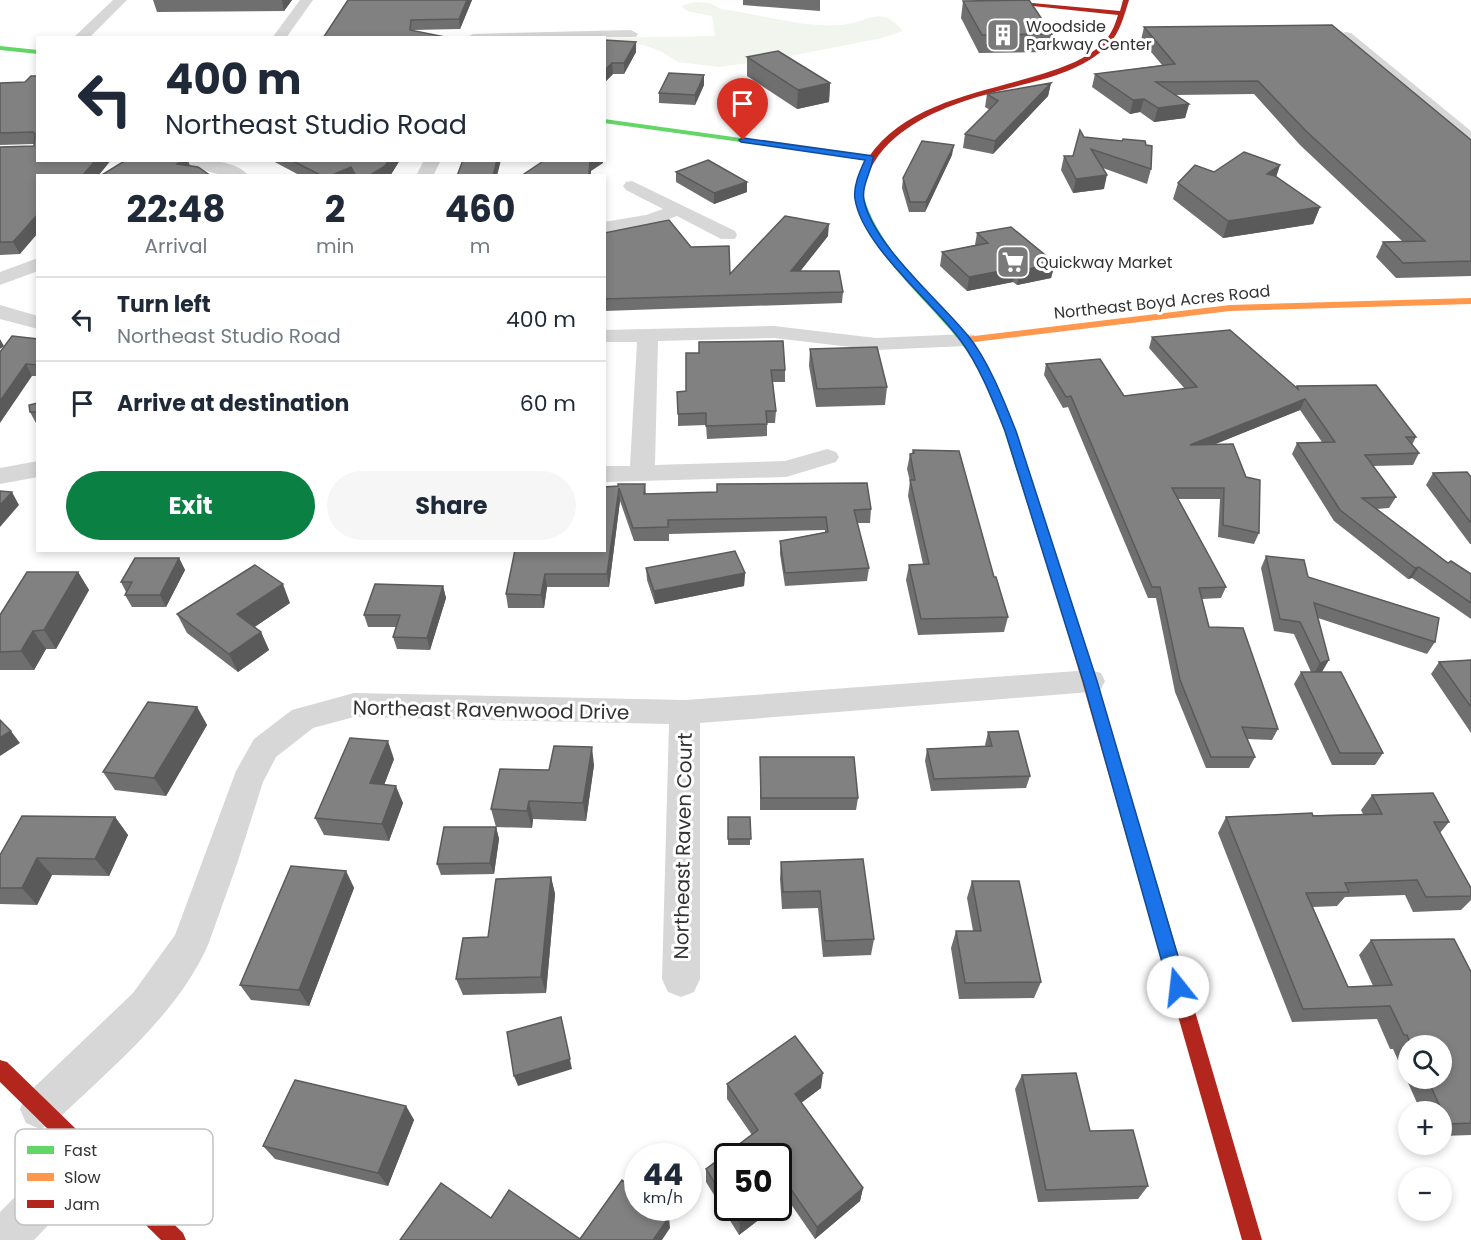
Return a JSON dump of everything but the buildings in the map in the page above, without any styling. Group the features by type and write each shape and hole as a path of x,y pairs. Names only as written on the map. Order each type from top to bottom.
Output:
{"main road":[{"path":"980,0 1124,7 1118,29 1107,44 1084,60 1047,76 965,98 929,111 906,123 887,138 870,158 863,173 859,197 865,216 881,243 966,340 998,398 1090,681 1252,1240"},
{"path":"0,48 36,52"},
{"path":"606,121 870,158"},
{"name":"Northeast Boyd Acres Road","path":"966,340 1230,308 1471,302"},
{"path":"0,1070 60,1129"},
{"path":"160,1225 176,1240"}],"street":[{"path":"82,36 121,0"},
{"path":"280,36 307,0"},
{"path":"552,36 631,34"},
{"path":"1346,36 1471,140"},
{"path":"196,162 236,174"},
{"path":"222,168 234,162"},
{"path":"632,186 728,235"},
{"path":"606,228 650,220 676,210"},
{"path":"0,279 36,265"},
{"path":"0,311 36,322"},
{"path":"606,336 774,332 876,344 966,340"},
{"path":"642,473 648,335"},
{"path":"606,474 786,469 827,457"},
{"path":"0,476 36,469"},
{"name":"Northeast Ravenwood Drive","path":"39,1109 147,1006 190,945 220,864 247,780 265,748 303,719 354,705 685,712 1090,681"},
{"name":"Northeast Raven Court","path":"681,979 685,712"},
{"path":"3,1240 18,1225"}],"shaded area":[{"path":"694,2 710,3 721,9 780,20 825,25 850,24 880,16 895,23 903,31 882,38 770,60 719,67 678,62 644,45 606,43 606,38 715,36 712,16 687,11 681,6"}],"traffic: fast":[{"path":"0,48 36,52"},
{"path":"606,121 870,158"},
{"path":"859,195 866,218 878,240 966,342 988,378 1013,441 1076,637"}],"traffic: slow":[{"path":"966,340 1230,308 1471,301"},
{"path":"1076,637 1173,967"}],"traffic: jam":[{"path":"980,0 1122,13"},
{"path":"859,195 864,172 872,158 905,126 945,105 1031,80 1087,58 1105,45 1113,35 1126,0"},
{"path":"1173,967 1252,1240"},
{"path":"0,1069 62,1129"},
{"path":"161,1225 176,1240"}],"place":[{"name":"Woodside Parkway Center","path":"1003,35"},
{"name":"Quickway Market","path":"1013,262"}],"route":[{"path":"743,140 870,158 863,173 859,197 865,216 881,243 966,340 998,398 1090,681 1178,987"}]}
